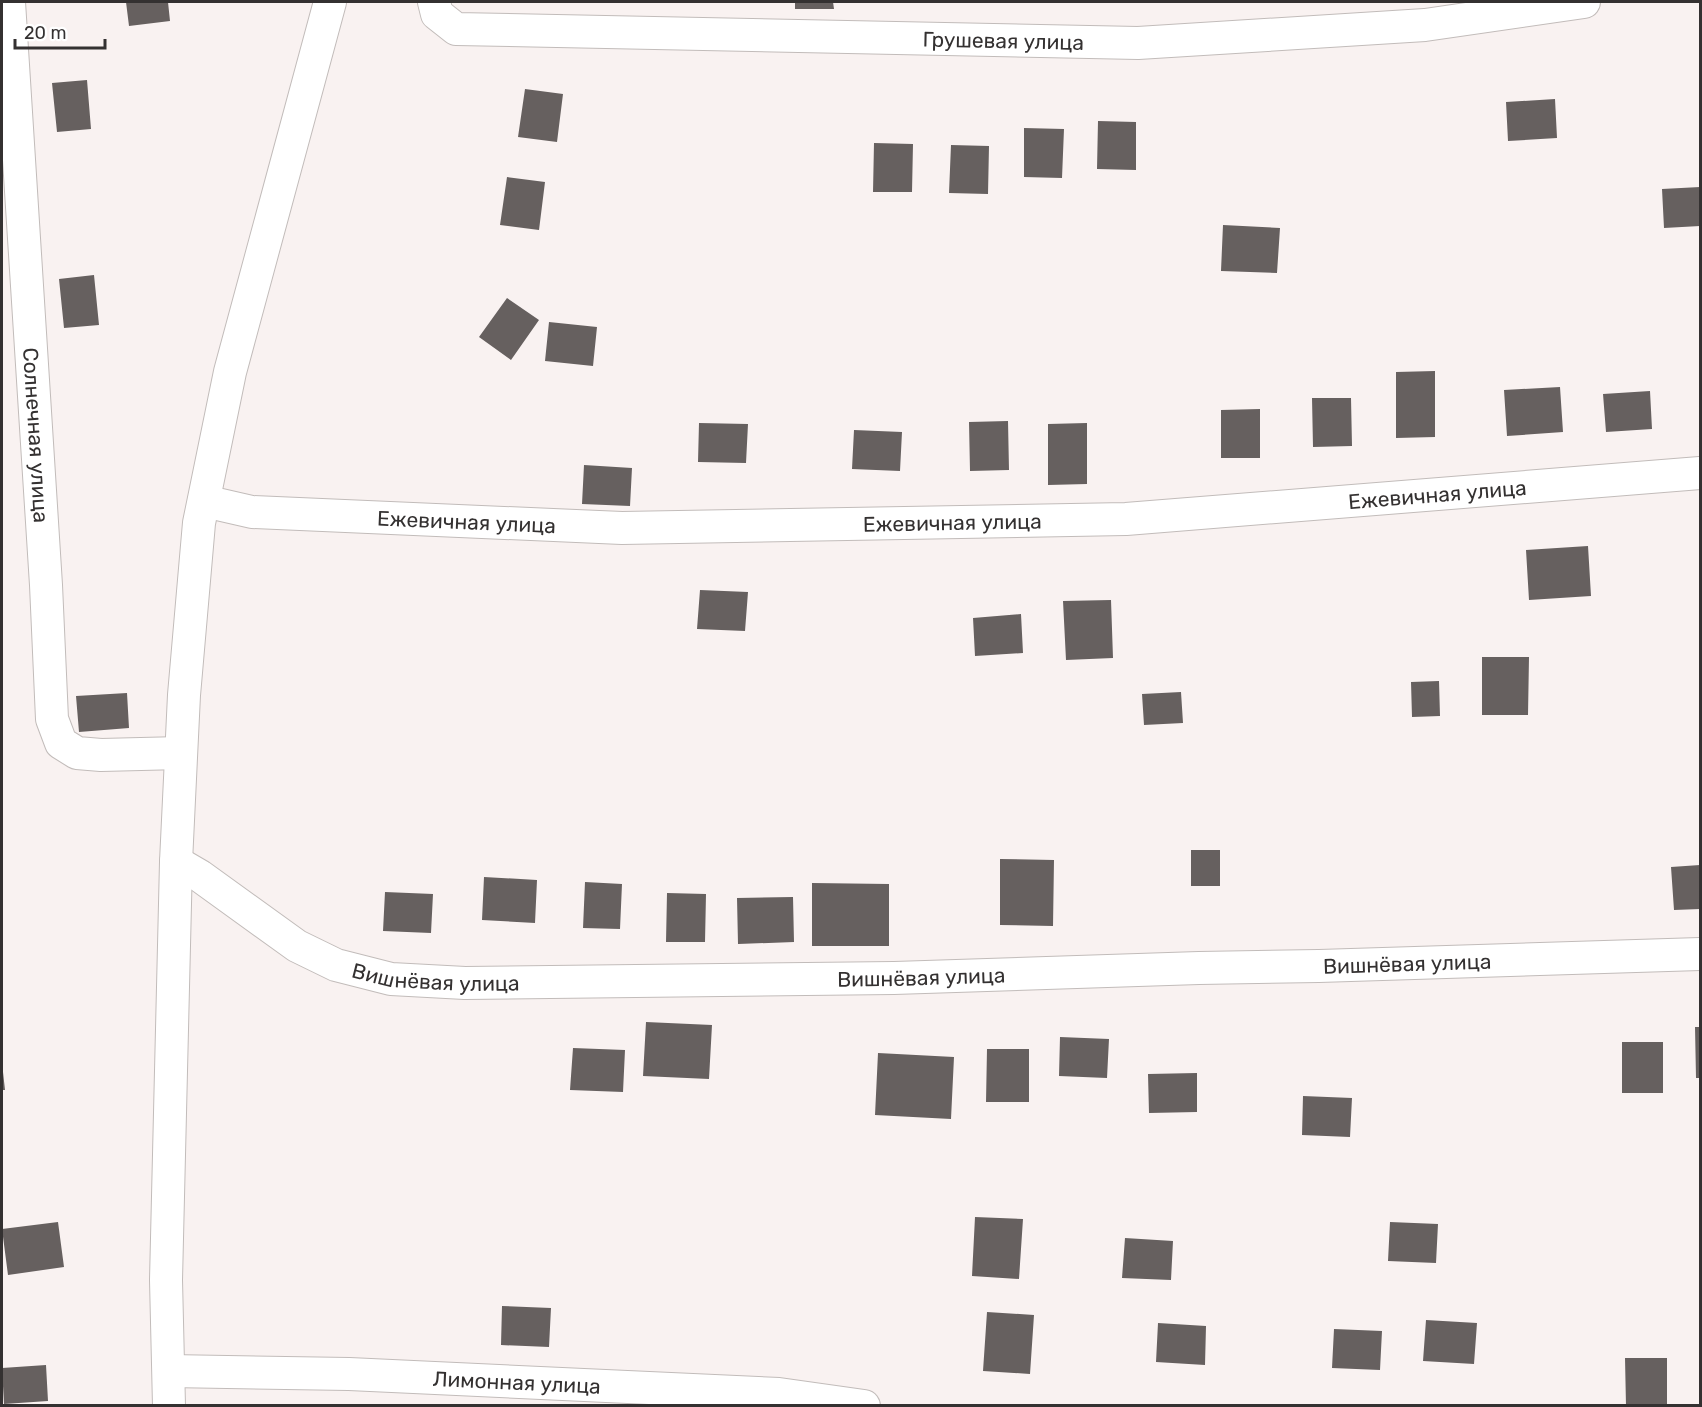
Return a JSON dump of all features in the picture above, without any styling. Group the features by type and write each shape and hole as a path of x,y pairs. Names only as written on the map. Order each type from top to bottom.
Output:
{"street":[{"name":"Солнечная улица","path":"9,2 46,585 52,719 61,743 77,753 101,755 181,753"},
{"path":"169,1406 166,1280 176,862 184,694 199,523 230,372 330,2"},
{"name":"Грушевая улица","path":"434,2 437,14 456,29 1138,43 1425,25 1584,2"},
{"name":"Ежевичная улица","path":"204,501 252,512 622,528 1114,519 1701,473"},
{"name":"Вишнёвая улица","path":"176,862 200,876 297,946 336,965 391,979 465,983 894,978 1701,954"},
{"name":"Лимонная улица","path":"169,1371 349,1374 779,1394 864,1406"}],"building":[{"path":"126,2 168,2 170,21 129,26"},
{"path":"795,2 833,2 834,9 795,9"},
{"path":"87,80 91,129 57,132 52,83"},
{"path":"525,89 563,94 557,142 518,137"},
{"path":"1555,99 1557,138 1508,141 1506,102"},
{"path":"1098,121 1136,122 1136,170 1097,169"},
{"path":"1024,128 1064,129 1062,178 1024,177"},
{"path":"874,143 913,144 912,192 873,192"},
{"path":"951,145 989,146 988,194 949,193"},
{"path":"507,177 545,182 539,230 500,225"},
{"path":"1700,187 1700,226 1664,228 1662,189"},
{"path":"1223,225 1280,228 1277,273 1221,271"},
{"path":"94,275 99,325 64,328 59,279"},
{"path":"507,298 539,320 511,360 479,337"},
{"path":"549,322 597,327 593,366 545,361"},
{"path":"1435,371 1435,437 1396,438 1396,372"},
{"path":"1560,387 1563,432 1507,436 1504,390"},
{"path":"1650,391 1652,429 1606,432 1603,394"},
{"path":"1312,398 1351,398 1352,446 1313,447"},
{"path":"1260,409 1260,458 1221,458 1221,410"},
{"path":"1008,421 1009,470 970,471 969,422"},
{"path":"699,423 748,424 746,463 698,462"},
{"path":"1087,423 1087,484 1048,485 1048,424"},
{"path":"854,430 902,432 900,471 852,469"},
{"path":"584,465 632,468 630,506 582,504"},
{"path":"1588,546 1591,596 1529,600 1526,550"},
{"path":"700,590 748,592 745,631 697,629"},
{"path":"1111,600 1113,658 1066,660 1063,601"},
{"path":"1021,614 1023,653 975,656 973,618"},
{"path":"1482,657 1529,657 1528,715 1482,715"},
{"path":"1439,681 1440,716 1412,717 1411,682"},
{"path":"1181,692 1183,723 1144,725 1142,694"},
{"path":"127,693 129,728 79,732 76,696"},
{"path":"1191,850 1220,850 1220,886 1191,886"},
{"path":"1000,859 1054,860 1053,926 1000,925"},
{"path":"1700,865 1700,909 1674,910 1671,867"},
{"path":"484,877 537,880 535,923 482,920"},
{"path":"585,882 622,884 620,929 583,928"},
{"path":"812,883 889,884 889,946 812,946"},
{"path":"385,892 433,894 431,933 383,931"},
{"path":"667,893 706,894 705,942 666,942"},
{"path":"793,897 794,942 738,944 737,898"},
{"path":"646,1022 712,1025 709,1079 643,1076"},
{"path":"1695,1027 1700,1027 1700,1078 1696,1078"},
{"path":"1060,1037 1109,1039 1107,1078 1059,1076"},
{"path":"1622,1042 1663,1042 1663,1093 1622,1093"},
{"path":"573,1048 625,1050 623,1092 570,1090"},
{"path":"987,1049 1029,1049 1029,1102 986,1102"},
{"path":"878,1053 954,1057 951,1119 875,1115"},
{"path":"3,1072 5,1090 2,1090"},
{"path":"1197,1073 1197,1112 1149,1113 1148,1074"},
{"path":"1303,1096 1352,1098 1350,1137 1302,1135"},
{"path":"975,1217 1023,1219 1019,1279 972,1276"},
{"path":"58,1222 64,1267 8,1275 2,1229"},
{"path":"1390,1222 1438,1224 1436,1263 1388,1261"},
{"path":"1125,1238 1173,1241 1171,1280 1122,1278"},
{"path":"502,1306 551,1308 549,1347 501,1345"},
{"path":"987,1312 1034,1315 1030,1374 983,1371"},
{"path":"1426,1320 1477,1323 1474,1364 1423,1361"},
{"path":"1158,1323 1206,1326 1205,1365 1156,1362"},
{"path":"1334,1329 1382,1331 1380,1370 1332,1368"},
{"path":"1625,1358 1667,1358 1667,1406 1626,1406"},
{"path":"46,1365 48,1401 4,1404 2,1368"}]}
